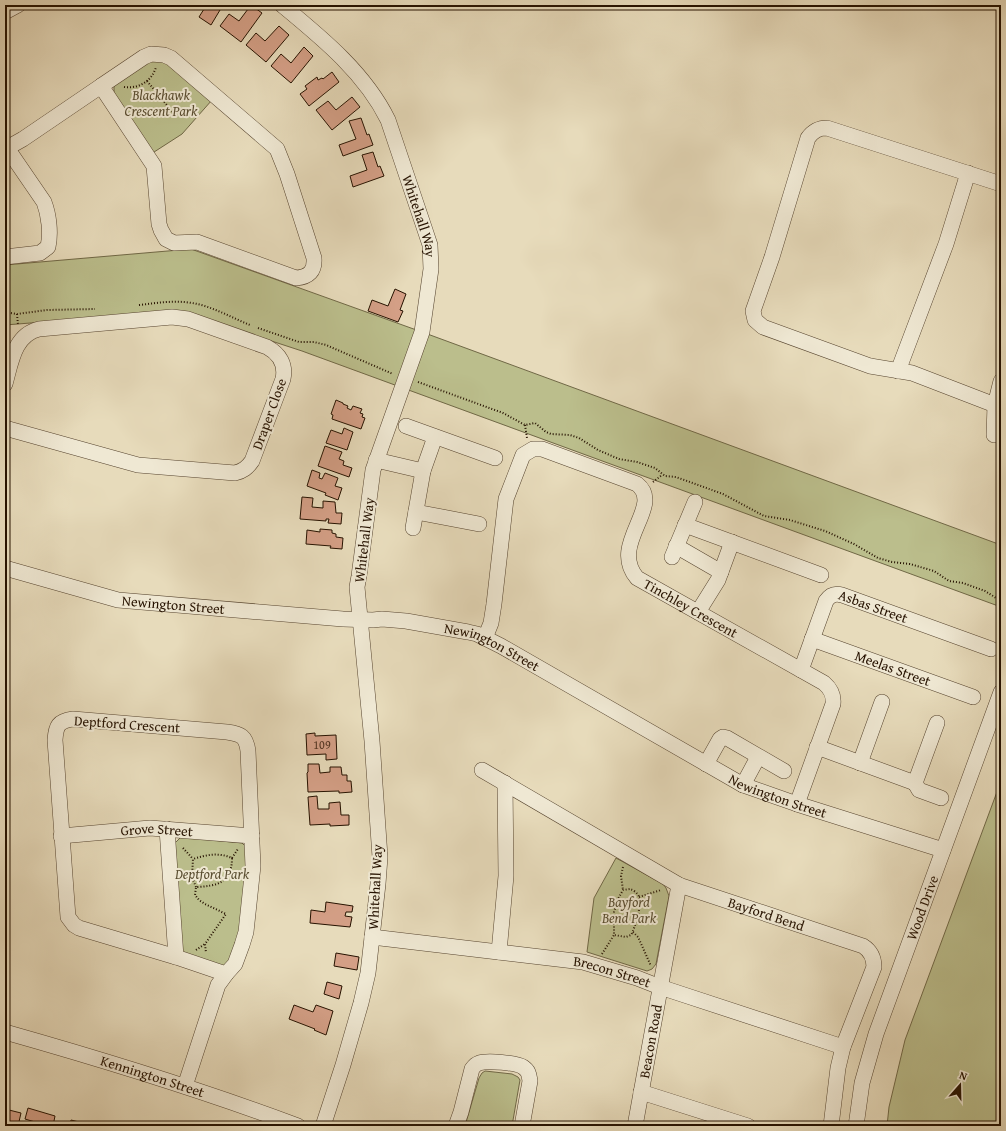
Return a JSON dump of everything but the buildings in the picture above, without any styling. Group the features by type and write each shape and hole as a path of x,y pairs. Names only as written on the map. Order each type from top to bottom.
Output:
{"street":[{"path":"5,12 18,5"},
{"name":"Whitehall Way","path":"282,5 342,57 381,107 388,120 430,245 430,269 422,332 376,460 371,480 357,587 372,741 380,857 368,973 343,1066 323,1126"},
{"path":"5,257 40,253 48,247 49,235 47,210 44,202 6,148 23,139 101,86 144,57 156,54 171,58 272,144 280,155 314,258 315,263 312,273 308,276 296,278 197,242 174,243 166,240 160,230 159,224 154,166 101,86"},
{"path":"995,404 912,374 870,366 763,327 755,320 753,311 772,257 808,138 813,131 827,128 1001,184"},
{"path":"898,371 946,244 968,173"},
{"name":"Draper Close","path":"5,384 15,350 21,340 32,331 172,317 188,319 267,347 279,356 284,368 283,379 252,462 247,468 235,473 138,465 5,428"},
{"path":"994,436 995,404 1001,381"},
{"path":"406,426 496,458"},
{"path":"413,528 423,471 435,437"},
{"name":"Tinchley Crescent","path":"486,638 491,624 494,604 506,499 523,455 533,449 542,449 632,482 641,487 646,496 628,554 629,566 638,578 824,683 833,694 833,704 797,804"},
{"path":"376,460 423,471"},
{"path":"695,502 674,551 721,572"},
{"path":"416,512 479,524"},
{"path":"685,525 821,576"},
{"path":"698,612 718,580 732,542"},
{"name":"Newington Street","path":"5,568 118,600 327,618 406,621 468,632 486,638 501,646 743,785 797,804 943,850"},
{"name":"Asbas Street","path":"801,670 826,601 832,595 839,594 991,649"},
{"name":"Meelas Street","path":"812,639 973,697"},
{"name":"Wood Drive","path":"856,1126 862,1083 870,1051 1001,692"},
{"path":"860,763 882,702"},
{"name":"Deptford Crescent","path":"185,1086 218,986 235,964 246,932 253,866 248,752 245,740 241,736 226,732 73,719 60,723 56,731 61,836 66,912 70,921 79,928 176,957 226,974"},
{"path":"937,723 915,783 918,790 942,798"},
{"path":"706,764 720,740 726,738 784,771"},
{"path":"817,747 915,783"},
{"path":"743,785 758,757"},
{"name":"Bayford Bend","path":"482,770 677,884 863,946 870,951 874,960 874,967 843,1047 838,1068 831,1126"},
{"path":"499,952 506,876 505,784"},
{"name":"Grove Street","path":"61,836 150,828 167,828 252,836"},
{"path":"167,828 176,957"},
{"name":"Beacon Road","path":"636,1126 677,884"},
{"name":"Brecon Street","path":"372,937 583,962 661,984 843,1047"},
{"name":"Kennington Street","path":"5,1032 93,1057 185,1086 298,1126"},
{"path":"456,1126 472,1069 475,1065 484,1062 516,1065 527,1070 530,1081 522,1126"},
{"path":"642,1092 748,1126"}],"path":[{"path":"147,81 175,115"},
{"path":"134,306 168,301 194,303 299,342 314,342 335,348 369,365 503,413 525,425 535,423 551,434 570,435 579,438 598,450 619,458 655,468 665,476 676,477 723,494 764,516 790,520 825,531 854,544 878,558 927,569 943,576 949,581 972,585 1001,601"},
{"path":"5,312 17,314 47,310 95,309"},
{"path":"196,887 213,886 226,879 232,867 232,858 223,854 210,854 193,859 192,877 196,887 195,895 199,900 226,914 205,944 207,968"},
{"path":"598,966 604,951 614,935 614,912 618,899 623,890 621,876 624,862 628,855"},
{"path":"639,897 677,884"},
{"path":"614,935 626,937 631,936 640,903 639,897 630,888 623,890"},
{"path":"633,932 638,937 648,961 661,984"}],"green space":[{"name":"Blackhawk Crescent Park","path":"165,61 212,100 182,134 151,154 114,94 114,86 147,62"},
{"path":"191,249 422,332 1001,545 1001,607 302,351 192,315 170,312 5,325 5,265"},
{"path":"1001,781 1001,1126 887,1126 889,1107 905,1040"},
{"name":"Deptford Park","path":"181,837 242,843 248,849 241,932 232,959 224,966 185,954 182,950 175,843"},
{"name":"Bayford Bend Park","path":"616,858 663,884 669,896 656,964 652,969 647,971 587,952 594,898"},
{"path":"485,1071 512,1074 520,1080 512,1126 465,1126 479,1078"}]}
